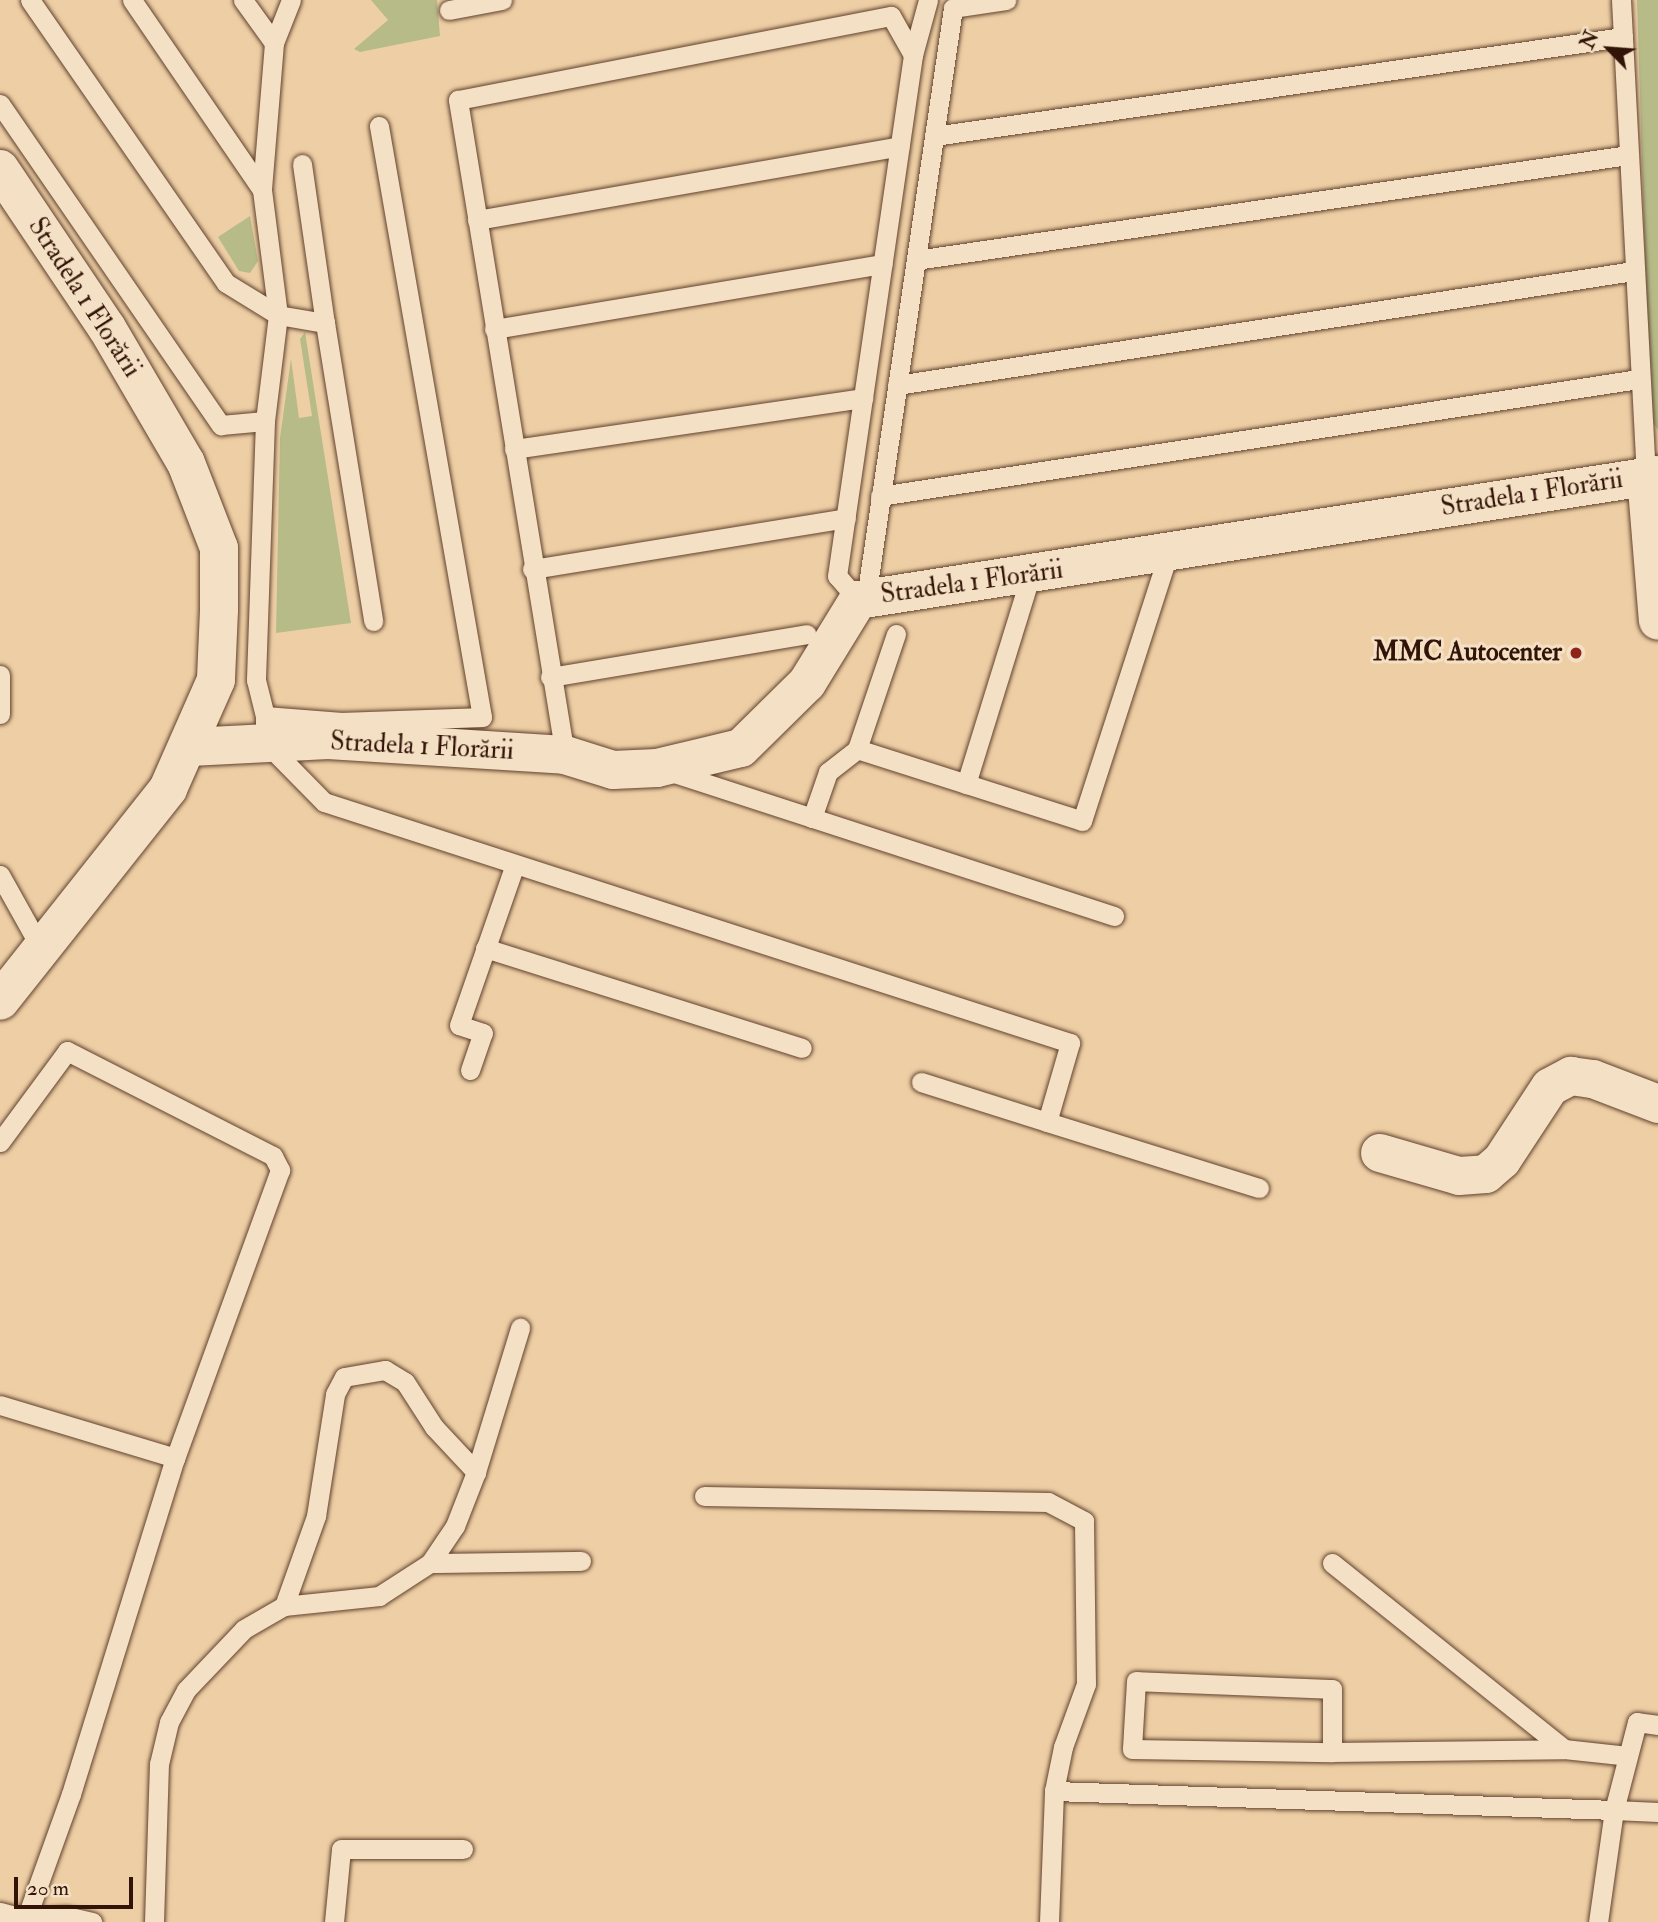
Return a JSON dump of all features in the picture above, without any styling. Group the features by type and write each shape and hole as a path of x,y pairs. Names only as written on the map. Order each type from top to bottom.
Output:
{"street":[{"name":"Stradela 1 Florării","path":"0,169 107,328 186,463 219,548 216,680 190,747 168,789 0,1001"},
{"name":"Stradela 1 Florării","path":"190,747 265,729 328,740 565,755 613,769 657,768 741,748 807,683 862,599 1168,554 1652,475"},
{"path":"1652,475 1658,621"},
{"path":"1381,1153 1459,1176 1486,1174 1502,1160 1550,1087 1572,1076 1593,1079 1658,1104"}],"lane":[{"path":"30,0 226,283 278,315 325,323"},
{"path":"132,0 262,190"},
{"path":"243,0 274,43"},
{"path":"291,0 274,43 262,190 278,315 265,421 256,680 265,729 324,802 1070,1043 1047,1122"},
{"path":"449,10 502,0"},
{"path":"862,599 837,576 913,55 928,0"},
{"path":"862,599 880,496 953,8 1006,0"},
{"path":"1621,0 1638,379 1652,475"},
{"path":"565,755 532,569 458,100 891,16 913,55"},
{"path":"934,136 1623,37"},
{"path":"0,104 221,425 265,421"},
{"path":"265,729 342,722 482,717 379,126"},
{"path":"477,220 900,146"},
{"path":"916,260 1628,155"},
{"path":"302,164 373,621"},
{"path":"494,329 883,264"},
{"path":"897,385 1633,271"},
{"path":"880,496 1638,379"},
{"path":"514,449 863,398"},
{"path":"532,569 846,518"},
{"path":"858,749 1082,821 1168,554"},
{"path":"966,784 1031,574"},
{"path":"550,677 806,634"},
{"path":"812,818 828,772 858,749 896,634"},
{"path":"0,675 0,714"},
{"path":"657,768 1114,916"},
{"path":"470,1070 483,1033 459,1025 514,864"},
{"path":"0,875 42,950"},
{"path":"485,948 802,1048"},
{"path":"0,1142 67,1051 273,1156 280,1170 175,1458 71,1794 26,1919"},
{"path":"921,1082 1259,1188"},
{"path":"154,1922 159,1764 169,1723 186,1690 244,1629 284,1606 379,1596 430,1563 455,1526 476,1472 520,1328"},
{"path":"284,1606 316,1516 335,1394 344,1377 363,1370 385,1370 405,1382 434,1427 476,1472"},
{"path":"0,1405 175,1458"},
{"path":"704,1496 1048,1502 1084,1521 1086,1684 1063,1746 1054,1791 1049,1922"},
{"path":"430,1563 581,1560"},
{"path":"1332,1563 1564,1749"},
{"path":"1332,1752 1332,1689 1136,1681 1132,1749 1332,1752 1564,1749 1629,1756"},
{"path":"1598,1922 1614,1810 1637,1721 1658,1725"},
{"path":"1054,1791 1658,1812"},
{"path":"334,1922 341,1849 463,1849"},
{"path":"0,1912 26,1919 66,1916 92,1922"}],"green space":[{"path":"371,0 437,0 440,36 360,52 354,49 388,20"},
{"path":"1637,0 1658,0 1658,430 1650,418"},
{"path":"250,216 258,261 250,273 239,271 218,237"},
{"path":"305,332 351,623 276,633 280,438 291,359 299,418 312,416 300,339"}],"place":[{"name":"MMC Autocenter","path":"1576,653"}]}
